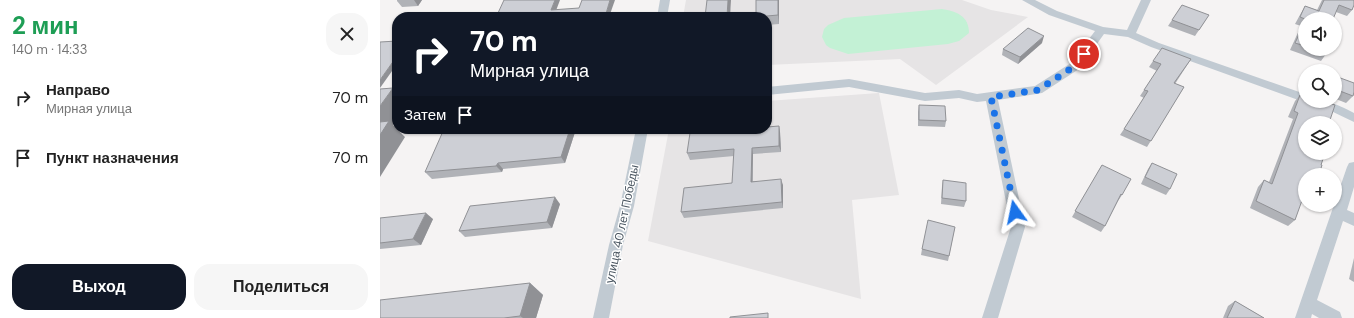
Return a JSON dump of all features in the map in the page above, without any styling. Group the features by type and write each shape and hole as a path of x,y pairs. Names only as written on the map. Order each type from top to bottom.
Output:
{"street":[{"path":"663,12 665,0"},
{"path":"1027,0 1053,13 1101,30 1130,34 1155,45 1298,96"},
{"path":"1130,34 1146,0"},
{"path":"772,91 849,83 925,97 959,94 977,98 1038,90 1075,66 1101,30"},
{"path":"990,318 1018,227 991,97"},
{"path":"1335,108 1354,118"},
{"name":"улица 40 лет Победы","path":"601,318 616,245 628,206 641,134"},
{"path":"1334,318 1306,311 1354,167"},
{"path":"1339,213 1354,220"}],"shaded area":[{"path":"686,0 962,0 991,10 1028,17 936,85 900,59 772,65 772,12 684,12"},
{"path":"879,93 899,195 852,200 861,299 648,241 668,134 772,134 772,101"}],"green space":[{"path":"942,9 961,15 967,22 969,33 959,41 948,44 848,54 830,48 826,45 822,37 824,29 828,25 844,18"}],"building":[{"path":"504,0 555,0 551,10 579,8 582,0 610,0 606,12 498,12"},
{"path":"707,0 728,0 727,12 706,12"},
{"path":"756,0 778,0 778,15 772,16 772,12 756,12"},
{"path":"1324,0 1354,0 1352,10 1339,5 1336,12 1302,12 1305,6 1319,11"},
{"path":"1182,5 1209,15 1199,30 1172,20"},
{"path":"1028,28 1044,36 1020,57 1003,49"},
{"path":"1298,37 1298,44 1295,43"},
{"path":"392,41 392,63 380,80 380,42"},
{"path":"1162,48 1191,59 1174,83 1184,87 1151,141 1124,129 1148,91 1144,90 1161,64 1153,61"},
{"path":"1342,79 1354,83 1353,96 1342,92"},
{"path":"392,88 380,106 380,89"},
{"path":"1298,100 1298,108 1334,108 1331,116 1298,116 1298,160 1323,160 1321,168 1298,168 1298,212 1295,220 1256,201 1264,180 1272,184 1298,113 1294,111"},
{"path":"919,105 945,106 946,121 919,120"},
{"path":"389,121 380,135 380,122"},
{"path":"779,126 779,146 752,148 751,182 781,179 782,202 681,212 684,188 732,183 734,149 687,153 690,134 772,134 772,127"},
{"path":"442,134 568,134 561,157 498,163 496,166 425,172"},
{"path":"1152,163 1177,174 1170,189 1145,177"},
{"path":"1102,165 1131,179 1122,195 1121,194 1105,226 1075,211"},
{"path":"943,180 966,183 966,201 942,198"},
{"path":"555,197 547,222 459,231 470,206"},
{"path":"426,213 413,239 380,243 380,218"},
{"path":"928,220 955,227 949,256 922,249"},
{"path":"530,283 520,316 504,318 380,318 380,300"},
{"path":"1235,301 1264,318 1227,318"},
{"path":"768,313 768,318 730,318 730,317"}],"route":[{"path":"1015,212 991,97 1038,90 1075,66 1084,54"}]}
